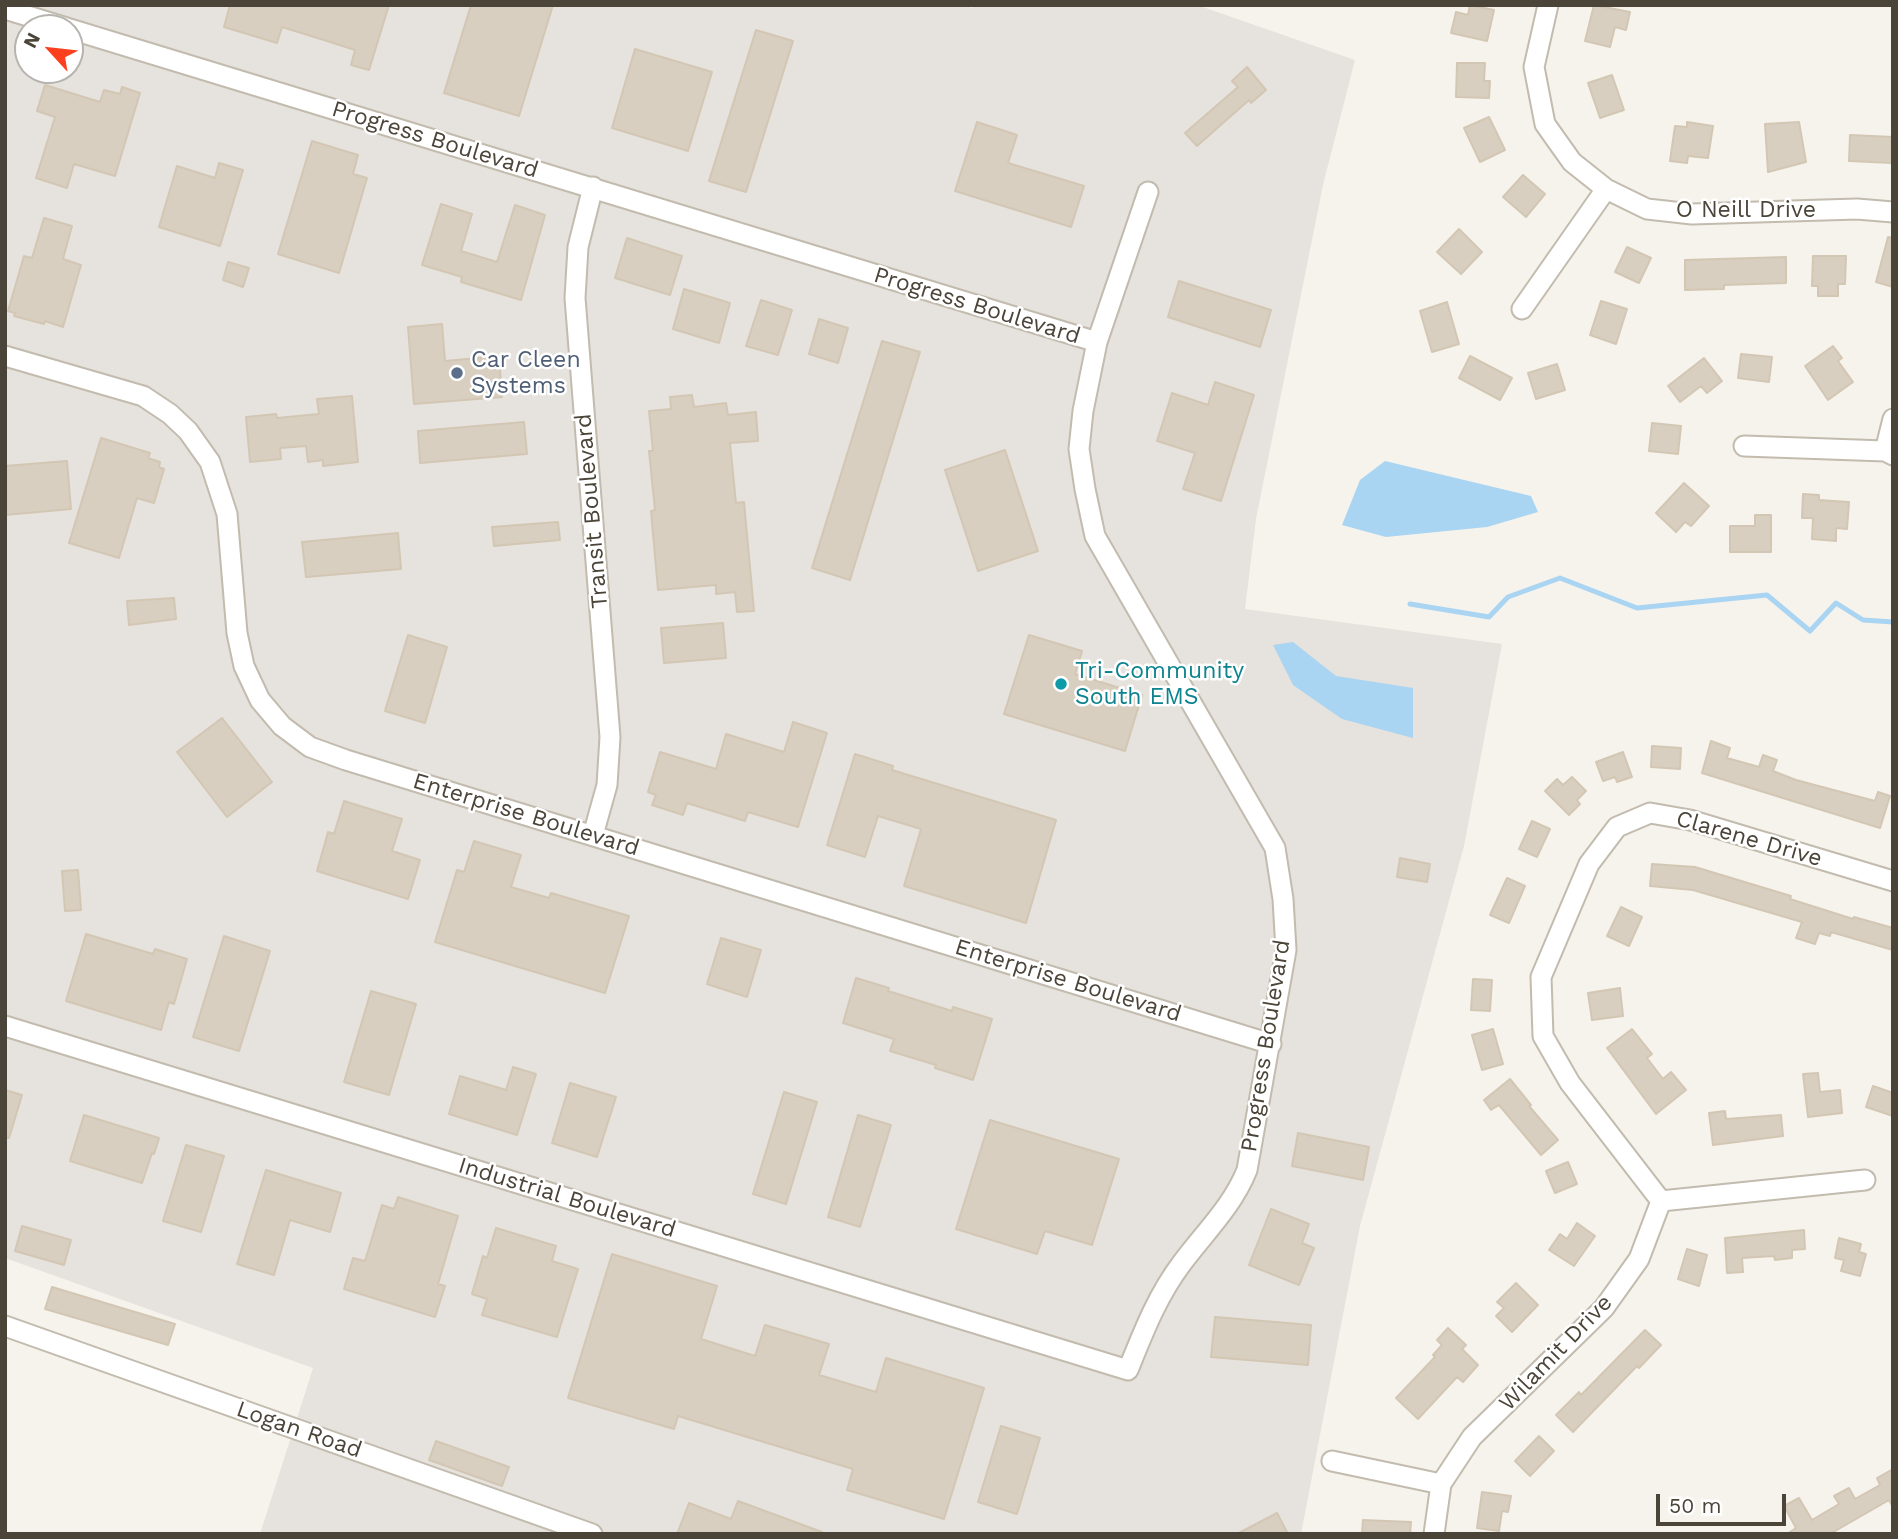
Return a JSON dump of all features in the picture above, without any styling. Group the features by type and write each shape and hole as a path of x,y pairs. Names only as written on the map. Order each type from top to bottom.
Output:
{"street":[{"name":"O Neill Drive","path":"1548,5 1534,67 1545,124 1572,162 1606,189 1647,209 1692,214 1857,209 1893,212"},
{"name":"Progress Boulevard","path":"84,34 1097,342 1083,411 1079,449 1095,536 1275,848 1283,899 1286,950 1247,1170 1238,1192 1181,1264 1153,1307 1128,1370"},
{"name":"Transit Boulevard","path":"593,187 578,247 575,298 610,737 607,785 593,835"},
{"path":"1522,309 1606,189"},
{"path":"1097,342 1148,192"},
{"name":"Enterprise Boulevard","path":"5,356 143,396 170,414 188,431 210,462 227,514 237,632 244,666 260,701 282,726 310,747 1271,1044"},
{"path":"1745,446 1889,453 1893,419"},
{"name":"Clarene Drive","path":"1661,1201 1570,1083 1543,1036 1541,977 1589,864 1617,828 1650,813 1689,820 1893,881"},
{"name":"Industrial Boulevard","path":"5,1026 1128,1370"},
{"path":"1661,1201 1865,1180"},
{"name":"Wilamit Drive","path":"1434,1534 1441,1484 1472,1437 1604,1308 1639,1259 1661,1201"},
{"name":"Logan Road","path":"5,1326 592,1534"},
{"path":"1332,1461 1441,1484"}],"shaded area":[{"path":"5,5 963,5 972,8 973,5 1197,5 1355,60 1323,185 1256,519 1245,609 1502,644 1464,846 1360,1226 1301,1534 260,1534 313,1368 5,1258"}],"water":[{"path":"1385,461 1531,496 1538,512 1487,527 1386,537 1342,525 1360,480"},
{"path":"1293,642 1336,676 1413,688 1413,738 1342,719 1293,685 1273,645"}],"building":[{"path":"230,5 389,5 369,70 351,65 355,50 282,27 277,43 224,27"},
{"path":"471,5 553,5 519,116 444,93"},
{"path":"1470,5 1494,10 1487,41 1451,33 1456,12 1468,15"},
{"path":"1594,5 1630,12 1626,30 1615,27 1610,47 1585,41"},
{"path":"756,30 793,41 746,192 709,181"},
{"path":"635,49 712,72 688,151 612,128"},
{"path":"1457,63 1485,63 1484,81 1490,81 1489,98 1456,97"},
{"path":"1247,67 1266,90 1251,103 1249,100 1197,146 1185,133 1238,87 1232,81"},
{"path":"1612,75 1624,110 1600,118 1588,83"},
{"path":"45,85 100,102 104,90 120,94 122,87 140,93 115,176 74,164 67,188 36,178 55,117 37,111"},
{"path":"1489,117 1505,150 1480,162 1464,128"},
{"path":"977,122 1017,135 1008,163 1084,186 1071,227 955,191"},
{"path":"1687,122 1713,126 1708,158 1688,156 1687,163 1670,161 1675,126 1687,127"},
{"path":"1799,122 1806,162 1768,172 1765,124"},
{"path":"1850,135 1893,137 1892,163 1849,161"},
{"path":"312,141 358,155 353,174 367,178 339,273 278,254"},
{"path":"219,163 243,170 220,246 159,227 177,166 215,178"},
{"path":"1523,175 1545,194 1526,217 1503,197"},
{"path":"441,204 472,214 461,251 497,262 515,205 545,215 521,300 461,282 462,277 422,265"},
{"path":"44,218 72,226 63,259 81,265 63,327 14,316 15,313 8,311 24,256 32,258"},
{"path":"1459,229 1482,252 1461,274 1437,252"},
{"path":"1888,237 1893,238 1893,287 1876,282"},
{"path":"627,238 682,256 670,295 615,278"},
{"path":"1627,247 1651,258 1639,283 1615,272"},
{"path":"1813,256 1846,256 1845,284 1838,284 1838,296 1818,296 1818,286 1812,286"},
{"path":"1786,257 1786,283 1724,285 1724,289 1685,290 1685,260"},
{"path":"228,262 249,268 243,287 223,280"},
{"path":"1179,281 1271,310 1260,347 1168,317"},
{"path":"684,289 730,303 719,343 673,329"},
{"path":"761,300 792,310 778,355 746,346"},
{"path":"1601,301 1627,309 1616,344 1590,335"},
{"path":"1447,302 1459,344 1432,352 1420,311"},
{"path":"819,319 848,328 838,363 809,354"},
{"path":"442,324 445,361 499,356 502,397 414,404 408,327"},
{"path":"882,341 920,352 850,580 812,568"},
{"path":"1833,346 1842,358 1838,361 1853,382 1828,400 1805,366"},
{"path":"1741,354 1772,357 1769,382 1738,378"},
{"path":"1470,356 1512,378 1500,400 1459,378"},
{"path":"1704,358 1722,381 1707,393 1701,386 1680,402 1668,386"},
{"path":"1557,364 1565,390 1536,399 1528,373"},
{"path":"1215,382 1254,395 1221,501 1183,489 1195,453 1157,441 1172,393 1208,405"},
{"path":"692,395 694,407 726,403 728,415 756,412 758,441 730,443 736,503 744,502 754,611 737,612 735,592 716,594 716,585 658,590 651,511 655,510 649,451 653,451 649,411 671,409 670,397"},
{"path":"352,396 358,462 323,466 323,460 308,462 306,446 280,448 281,459 250,462 246,417 276,414 277,418 319,414 317,399"},
{"path":"524,422 527,454 420,463 418,431"},
{"path":"1652,423 1681,426 1678,454 1649,451"},
{"path":"101,438 150,453 148,458 160,462 159,467 164,469 154,503 137,498 119,558 69,543"},
{"path":"1005,450 1038,551 978,571 945,470"},
{"path":"67,461 71,509 5,515 5,466"},
{"path":"1684,483 1709,506 1691,526 1685,522 1676,532 1656,513"},
{"path":"1803,494 1819,495 1819,500 1849,502 1847,529 1836,528 1836,541 1812,539 1813,518 1802,518"},
{"path":"1755,515 1771,515 1771,552 1730,552 1730,526 1755,526"},
{"path":"558,522 560,540 494,546 492,527"},
{"path":"398,533 401,569 306,577 302,542"},
{"path":"174,598 176,619 129,625 127,601"},
{"path":"723,623 726,658 664,663 661,628"},
{"path":"408,635 447,647 425,723 385,711"},
{"name":"Tri-Community South EMS","path":"1029,635 1082,651 1075,674 1142,695 1125,751 1004,714"},
{"path":"222,718 272,782 227,817 177,752"},
{"path":"793,722 827,733 798,827 748,812 745,821 687,803 683,815 652,805 656,795 648,792 660,752 716,769 726,734 784,752"},
{"path":"1711,741 1730,748 1727,758 1759,767 1763,755 1777,760 1773,771 1796,780 1875,801 1878,792 1890,796 1880,828 1702,773"},
{"path":"1652,746 1681,748 1680,769 1651,767"},
{"path":"1623,752 1632,777 1617,782 1615,777 1603,781 1596,762"},
{"path":"855,754 893,766 892,770 1056,820 1026,923 904,886 921,829 878,816 865,857 827,845"},
{"path":"1572,777 1586,791 1577,800 1580,804 1569,815 1545,791 1557,779 1563,785"},
{"path":"344,801 402,819 392,851 420,860 408,899 317,871 328,832 334,834"},
{"path":"1532,821 1550,829 1537,857 1519,849"},
{"path":"474,841 521,855 511,887 549,898 551,893 629,916 605,993 435,942 457,870 464,872"},
{"path":"1400,858 1430,864 1427,882 1397,877"},
{"path":"1652,864 1695,867 1791,896 1790,899 1853,919 1854,917 1893,928 1893,950 1831,932 1830,936 1819,933 1815,944 1796,938 1802,922 1693,890 1650,886"},
{"path":"78,870 81,910 65,911 62,871"},
{"path":"1507,878 1525,886 1509,923 1490,915"},
{"path":"1621,907 1642,917 1629,946 1607,936"},
{"path":"86,934 153,954 155,949 187,959 174,1004 169,1002 161,1030 66,1001"},
{"path":"224,936 270,951 239,1051 193,1037"},
{"path":"721,938 761,950 747,997 707,984"},
{"path":"856,978 952,1011 953,1007 992,1019 973,1080 890,1051 894,1039 843,1023"},
{"path":"1473,979 1492,980 1490,1011 1471,1010"},
{"path":"1620,988 1623,1016 1592,1020 1588,993"},
{"path":"371,991 416,1004 389,1095 344,1082"},
{"path":"1493,1029 1503,1064 1482,1070 1472,1035"},
{"path":"1632,1029 1652,1054 1647,1058 1663,1079 1671,1072 1686,1090 1656,1114 1607,1048"},
{"path":"513,1067 536,1074 517,1135 449,1114 460,1076 506,1090"},
{"path":"1818,1073 1820,1092 1840,1090 1842,1113 1808,1117 1803,1074"},
{"path":"1510,1079 1558,1140 1541,1155 1499,1105 1491,1110 1484,1100"},
{"path":"570,1083 616,1097 597,1157 552,1143"},
{"path":"1873,1086 1893,1093 1893,1116 1866,1107"},
{"path":"5,1090 22,1095 9,1138 5,1138"},
{"path":"784,1092 817,1102 786,1204 753,1194"},
{"path":"1725,1111 1726,1119 1781,1115 1783,1136 1713,1145 1709,1113"},
{"path":"84,1115 159,1138 142,1183 70,1161"},
{"path":"858,1115 891,1125 860,1227 828,1217"},
{"path":"990,1120 1119,1159 1092,1245 1045,1231 1037,1254 956,1229"},
{"path":"1298,1133 1369,1147 1363,1180 1292,1166"},
{"path":"186,1145 224,1156 201,1232 163,1221"},
{"path":"1568,1162 1577,1184 1555,1193 1546,1171"},
{"path":"266,1170 341,1193 330,1232 290,1220 274,1275 237,1264"},
{"path":"398,1197 458,1216 438,1284 445,1286 435,1317 344,1289 353,1258 365,1261 382,1205 394,1209"},
{"path":"1271,1209 1309,1224 1302,1243 1314,1248 1299,1285 1249,1265"},
{"path":"1577,1223 1595,1236 1574,1266 1549,1250 1560,1234 1567,1239"},
{"path":"22,1226 71,1240 64,1265 15,1251"},
{"path":"496,1228 556,1246 552,1261 578,1269 557,1337 482,1315 487,1299 472,1294 483,1256 487,1258"},
{"path":"1804,1230 1805,1249 1792,1250 1792,1258 1742,1258 1743,1272 1727,1273 1725,1238"},
{"path":"1839,1238 1861,1244 1859,1252 1866,1254 1860,1276 1841,1271 1844,1260 1835,1258"},
{"path":"1687,1249 1707,1255 1699,1286 1678,1279"},
{"path":"612,1254 717,1286 701,1339 755,1356 765,1325 829,1344 819,1375 876,1392 886,1358 984,1388 944,1519 847,1490 853,1469 678,1416 674,1429 568,1398"},
{"path":"1516,1283 1538,1305 1512,1332 1496,1316 1504,1308 1497,1302"},
{"path":"52,1287 175,1324 168,1345 45,1309"},
{"path":"1215,1317 1311,1325 1308,1365 1211,1357"},
{"path":"1448,1328 1466,1345 1462,1349 1478,1365 1463,1382 1457,1377 1418,1419 1396,1398 1435,1357 1433,1355 1442,1345 1437,1340"},
{"path":"1645,1330 1661,1345 1573,1432 1556,1415 1579,1392 1581,1395"},
{"path":"1001,1426 1040,1438 1017,1514 978,1502"},
{"path":"1539,1436 1554,1451 1530,1476 1515,1461"},
{"path":"436,1441 509,1467 502,1486 429,1460"},
{"path":"1893,1469 1893,1507 1889,1500 1830,1534 1787,1534 1796,1528 1784,1506 1799,1498 1812,1520 1839,1504 1834,1496 1849,1488 1855,1499 1880,1485 1877,1478"},
{"path":"1482,1492 1511,1496 1508,1512 1502,1511 1499,1531 1477,1528"},
{"path":"738,1501 822,1534 677,1534 689,1503 731,1519"},
{"path":"1277,1513 1288,1534 1237,1534"},
{"path":"1363,1520 1411,1522 1410,1534 1362,1534"}],"waterway":[{"path":"1410,604 1489,617 1508,597 1560,578 1637,608 1767,595 1810,631 1836,603 1863,620 1893,622"}],"place":[{"name":"Car Cleen Systems","path":"457,373"},
{"name":"Tri-Community South EMS","path":"1061,684"}]}
